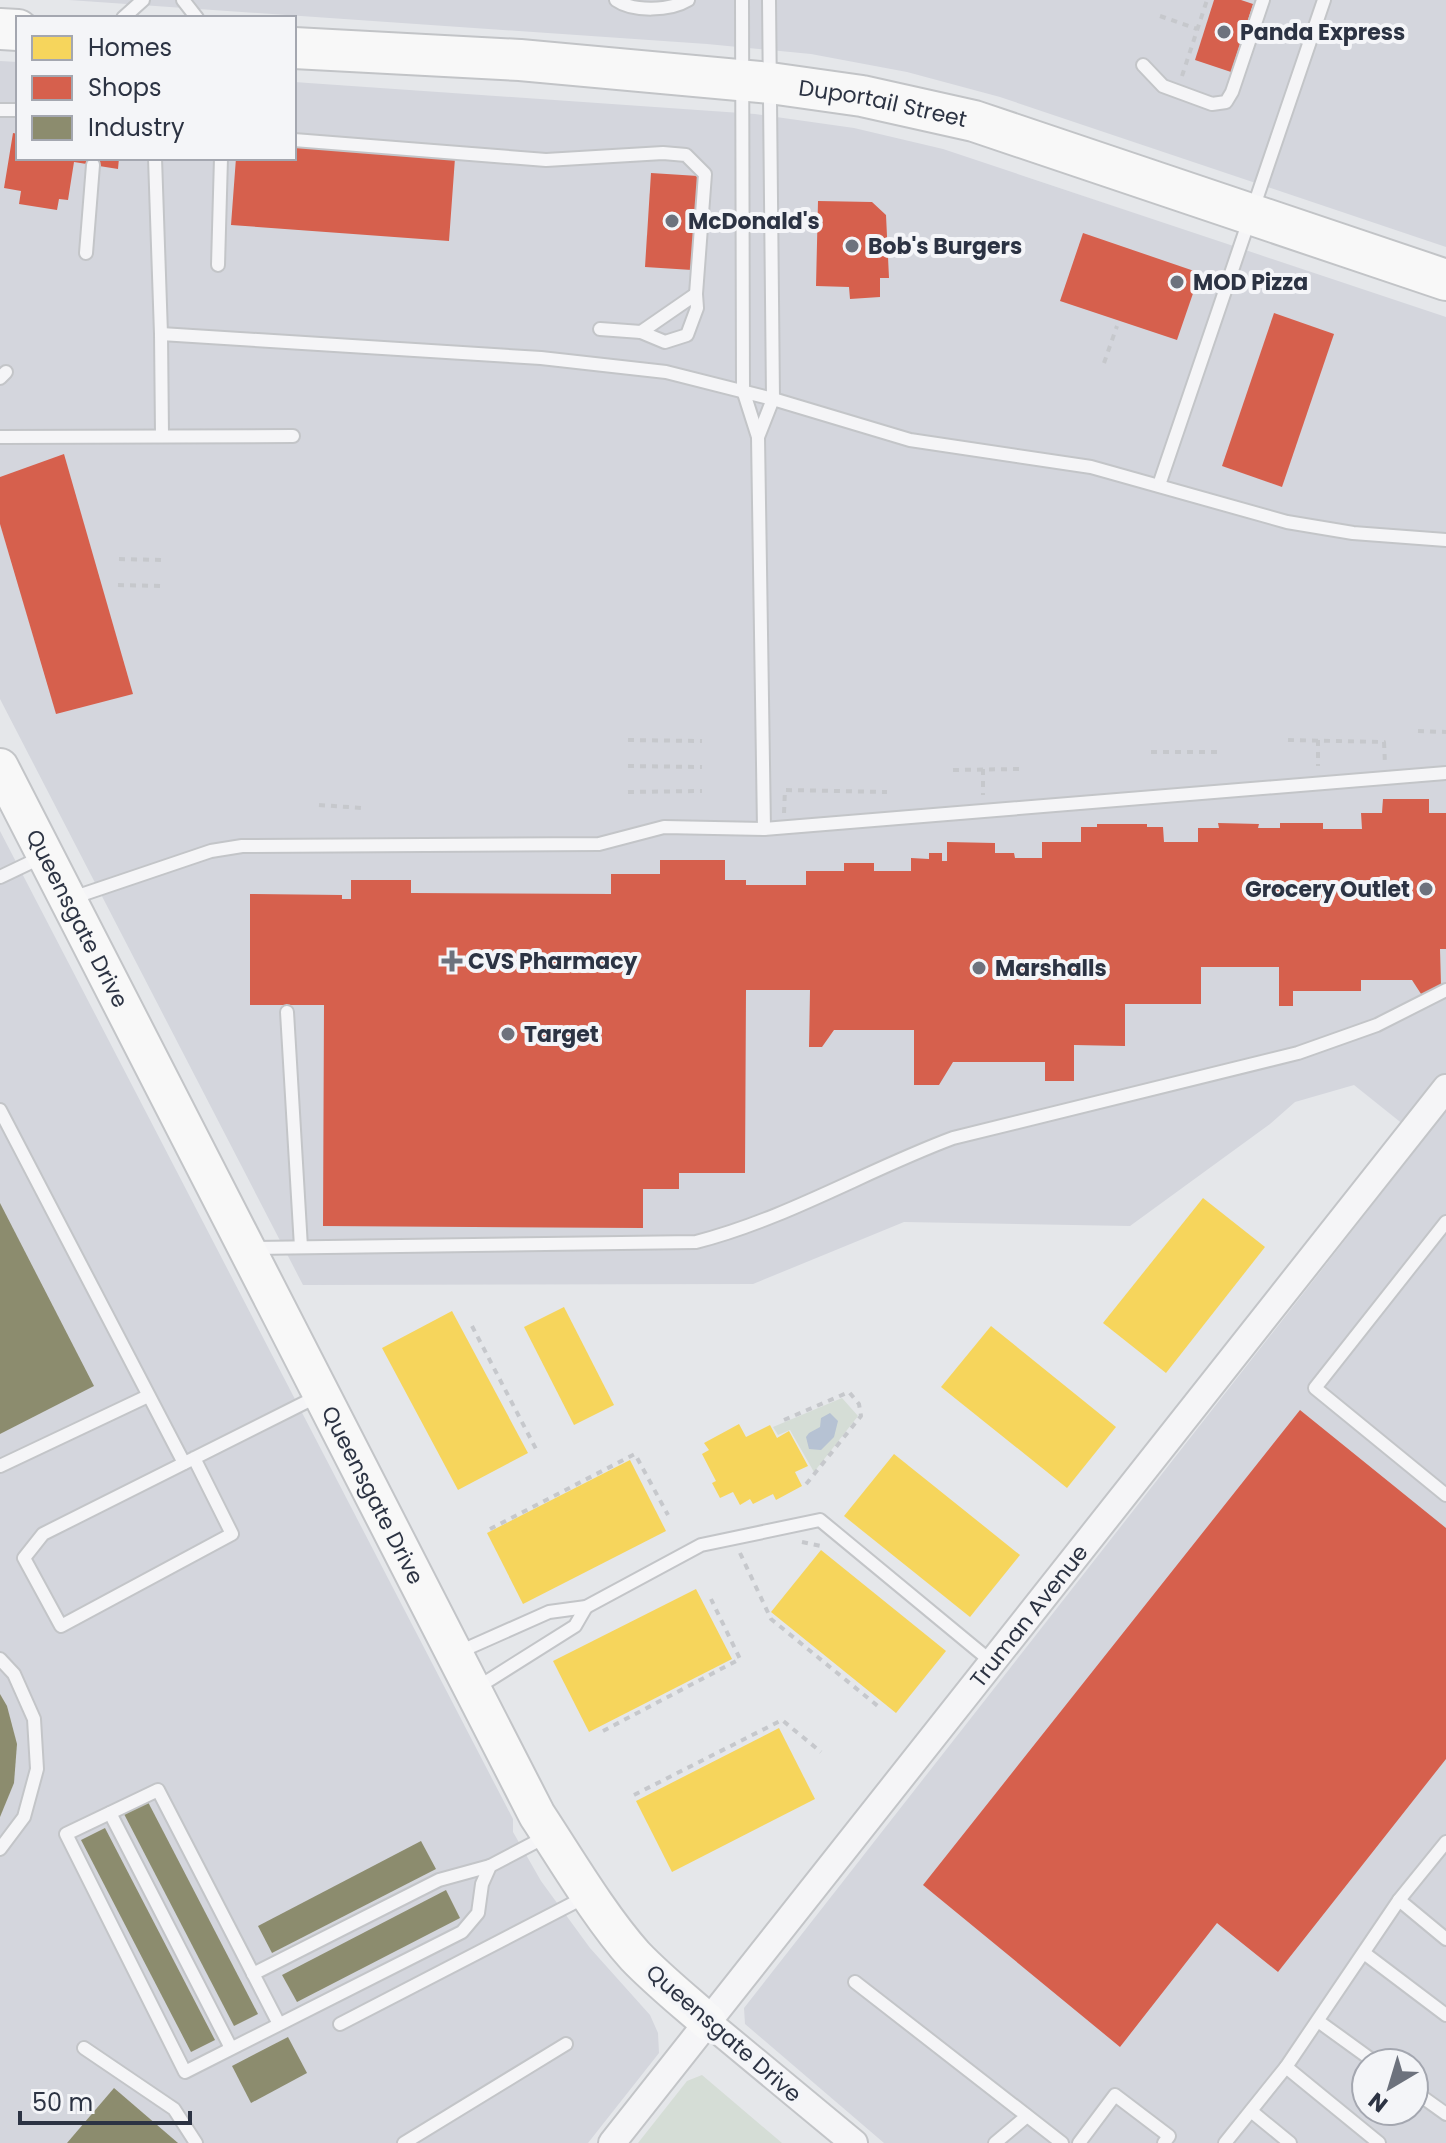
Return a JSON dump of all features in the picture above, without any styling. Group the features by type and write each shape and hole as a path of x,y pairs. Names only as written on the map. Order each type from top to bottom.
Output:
{"main road":[{"name":"Duportail Street","path":"296,48 520,60 756,82 862,96 974,121 1446,280"}],"street":[{"name":"Queensgate Drive","path":"0,767 537,1815 633,1954 666,1987 854,2143"},
{"name":"Truman Avenue","path":"612,2143 1446,1088"}],"lane":[{"path":"125,16 143,0"},
{"path":"183,0 195,16"},
{"path":"616,0 629,6 669,8 688,0"},
{"path":"742,0 756,82 773,399 758,437"},
{"path":"764,829 758,437 743,390 756,82 769,0"},
{"path":"1143,65 1163,86 1212,104 1226,102 1263,0"},
{"path":"1159,485 1324,0"},
{"path":"296,140 546,160 650,153 686,155 705,174 697,308 687,335 665,342 641,332 600,329"},
{"path":"155,160 162,435"},
{"path":"218,265 221,160"},
{"path":"86,253 93,165"},
{"path":"641,332 696,294"},
{"path":"161,334 574,360 666,372 743,390 910,440 1091,467 1296,524 1353,533 1446,540"},
{"path":"0,437 293,436"},
{"path":"69,899 211,851 242,846 599,844 664,827 764,829 1446,773"},
{"path":"0,877 46,855"},
{"path":"249,1248 696,1242 736,1232 903,1157 953,1138 1298,1053 1377,1025 1446,990"},
{"path":"287,1012 301,1247"},
{"path":"0,1110 148,1396 189,1460 232,1534 61,1626 24,1558 43,1534 189,1460 323,1394"},
{"path":"1446,1222 1315,1388 1446,1495"},
{"path":"0,1466 148,1396"},
{"path":"455,1654 549,1612 586,1607 701,1545 820,1520 993,1663"},
{"path":"474,1690 575,1626 586,1607"},
{"path":"0,1659 14,1674 34,1719 37,1769 24,1817 0,1849"},
{"path":"279,2024 158,1790 66,1834 185,2072 462,1932 478,1913 482,1884 490,1866"},
{"path":"110,1813 231,2048"},
{"path":"253,1974 439,1880 490,1866 550,1835"},
{"path":"1225,2143 1286,2067 1399,1900 1441,1857 1446,1842"},
{"path":"340,2024 590,1895"},
{"path":"1399,1900 1446,1939"},
{"path":"1364,1953 1446,2015"},
{"path":"855,1982 1062,2143"},
{"path":"1318,2021 1354,2047"},
{"path":"404,2143 566,2044"},
{"path":"84,2048 174,2109 196,2143"},
{"path":"1286,2067 1379,2143"},
{"path":"1079,2143 1115,2095 1169,2136 1164,2143"},
{"path":"1251,2111 1290,2143"},
{"path":"995,2143 1027,2116"}],"path":[{"path":"1182,76 1207,0"},
{"path":"1160,16 1197,29"},
{"path":"1104,363 1117,326"},
{"path":"119,559 161,560"},
{"path":"118,585 161,586"},
{"path":"1418,731 1446,732"},
{"path":"628,740 702,741"},
{"path":"1288,740 1384,742"},
{"path":"1151,752 1221,752"},
{"path":"628,766 702,767"},
{"path":"953,770 1020,769"},
{"path":"785,790 887,792"},
{"path":"628,792 702,791"},
{"path":"319,805 362,808"},
{"path":"472,1326 536,1449"},
{"path":"784,1420 849,1392 859,1404 861,1416 803,1488"},
{"path":"490,1529 635,1454 668,1515"},
{"path":"796,1542 819,1544 830,1553"},
{"path":"749,1543 739,1551 771,1619 879,1707"},
{"path":"603,1731 740,1659 711,1599"},
{"path":"634,1795 782,1720 821,1752"}],"shaded area":[{"path":"69,0 1446,0 1446,247 1000,97 907,72 811,54 707,44"},
{"path":"0,61 16,62 16,160 296,160 296,82 755,114 854,128 943,149 1446,317 1446,1073 1404,1125 1354,1085 1295,1102 1270,1124 1130,1226 904,1222 753,1284 303,1285 0,699"},
{"path":"0,831 513,1819 513,1832 541,1881 590,1948 650,2015 658,2033 659,2053 588,2143 0,2143"},
{"path":"1446,1111 1446,2143 884,2143 745,2024 744,2008"},
{"path":"842,1398 858,1416 814,1472 790,1430 778,1435 773,1427"},
{"path":"702,2075 782,2143 638,2143 687,2081"}],"water":[{"path":"830,1413 838,1421 834,1437 821,1450 809,1449 806,1437 820,1427 821,1418"}],"building: Homes":[{"path":"1203,1198 1265,1247 1166,1373 1103,1323"},
{"path":"564,1307 614,1405 574,1425 524,1327"},
{"path":"452,1311 528,1453 458,1490 382,1348"},
{"path":"991,1326 1116,1427 1067,1488 941,1387"},
{"path":"739,1424 746,1437 770,1425 777,1438 789,1431 808,1466 795,1472 802,1486 776,1500 773,1494 753,1504 750,1499 740,1505 733,1492 720,1498 712,1483 716,1481 702,1454 709,1450 704,1443"},
{"path":"894,1454 1020,1555 970,1617 844,1516"},
{"path":"630,1460 666,1531 523,1604 487,1533"},
{"path":"821,1550 946,1651 896,1713 771,1612"},
{"path":"696,1589 732,1659 589,1732 553,1661"},
{"path":"779,1728 815,1799 672,1872 636,1801"}],"building: Shops":[{"name":"Panda Express","path":"1214,0 1241,0 1253,4 1231,72 1195,60"},
{"path":"13,133 16,134 16,160 119,160 118,169 74,162 68,200 59,199 57,210 19,204 21,191 4,188"},
{"path":"296,146 455,158 449,241 231,225 236,160 296,160"},
{"name":"McDonald's","path":"651,173 698,176 692,270 645,267"},
{"name":"Bob's Burgers","path":"818,201 872,202 886,215 889,278 880,278 880,297 850,299 849,287 816,286"},
{"path":"1083,233 1200,273 1177,340 1060,301"},
{"path":"1274,313 1334,334 1282,487 1222,466"},
{"path":"64,454 133,694 56,714 0,524 0,477"},
{"path":"1383,799 1429,799 1429,813 1446,813 1446,949 1440,949 1441,985 1423,997 1412,980 1361,980 1361,991 1293,991 1293,1006 1279,1006 1279,967 1201,967 1201,1004 1125,1004 1125,1046 1074,1045 1074,1081 1045,1081 1045,1062 953,1062 939,1085 914,1085 914,1030 834,1030 822,1047 809,1047 810,990 746,990 745,1173 679,1173 679,1189 643,1189 643,1228 323,1226 324,1005 250,1005 250,894 342,895 342,899 351,899 351,880 411,880 411,893 611,894 611,874 660,874 660,860 725,860 725,880 746,880 746,885 806,885 806,871 844,871 844,863 874,863 874,871 911,871 911,858 929,859 929,853 942,853 942,861 947,861 947,842 995,843 995,853 1014,853 1015,858 1042,858 1042,842 1081,842 1081,827 1097,827 1097,824 1163,827 1164,842 1198,842 1198,828 1219,828 1218,823 1280,828 1280,823 1323,823 1323,829 1362,829 1361,813 1382,813"},
{"path":"1300,1410 1446,1528 1446,1759 1278,1972 1217,1923 1120,2047 923,1885"}],"building: Industry":[{"path":"0,1203 94,1386 0,1434"},
{"path":"0,1694 7,1706 17,1744 14,1783 0,1817"},
{"path":"148,1802 258,2014 234,2026 124,1814"},
{"path":"105,1828 215,2040 191,2052 81,1840"},
{"path":"421,1841 436,1869 272,1953 258,1926"},
{"path":"446,1890 460,1918 297,2002 282,1975"},
{"path":"288,2037 307,2073 251,2103 232,2066"},
{"path":"114,2088 178,2143 67,2143"}],"place":[{"name":"Panda Express","path":"1224,32"},
{"name":"McDonald's","path":"672,221"},
{"name":"Bob's Burgers","path":"852,246"},
{"name":"MOD Pizza","path":"1177,282"},
{"name":"Grocery Outlet","path":"1426,889"},
{"name":"CVS Pharmacy","path":"452,961"},
{"name":"Marshalls","path":"979,968"},
{"name":"Target","path":"508,1034"}]}
